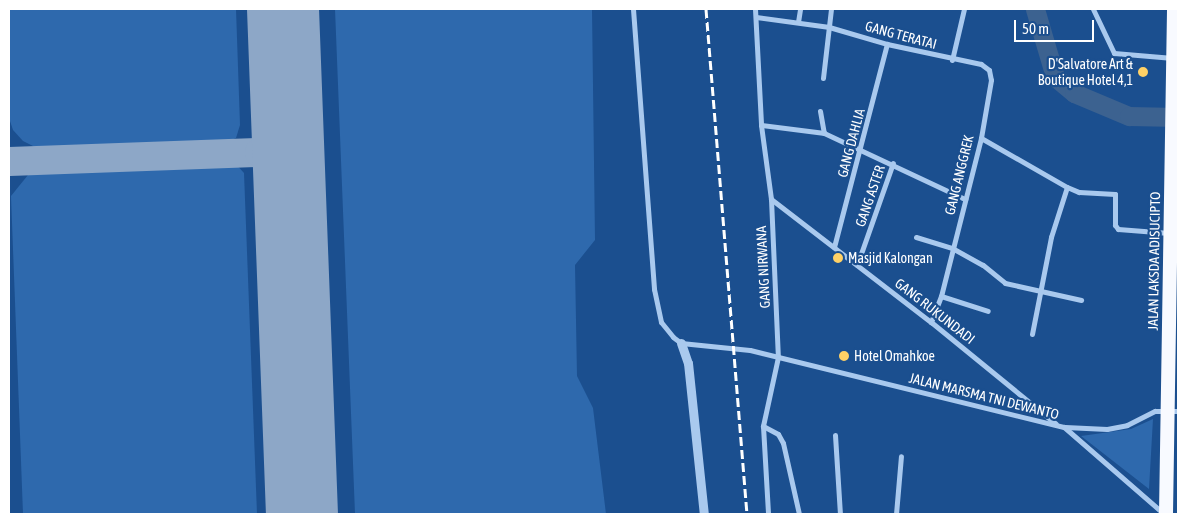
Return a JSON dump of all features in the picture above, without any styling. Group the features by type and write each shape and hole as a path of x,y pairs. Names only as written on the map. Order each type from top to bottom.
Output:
{"highway":[{"name":"JALAN LAKSDA ADISUCIPTO","path":"1165,514 1173,411 1171,233 1174,9"}],"street":[{"path":"633,9 654,289 661,322 681,343 688,363 704,514"},
{"name":"GANG NIRWANA","path":"755,9 761,125 771,199 778,357 763,426 768,514"},
{"path":"798,22 800,9"},
{"path":"823,78 831,9"},
{"path":"952,60 964,9"},
{"path":"1093,9 1114,54 1174,58"},
{"name":"GANG TERATAI","path":"756,17 829,27 952,60"},
{"name":"GANG DAHLIA","path":"834,247 887,44"},
{"name":"GANG ANGGREK","path":"931,322 941,296 981,138 991,80 989,70 981,64 952,60"},
{"path":"820,111 824,134"},
{"path":"761,125 824,134 893,163 965,198"},
{"path":"981,138 1067,187 1079,192 1115,194 1115,225 1118,229 1171,233"},
{"name":"GANG ASTER","path":"857,265 893,163"},
{"path":"1032,334 1051,237 1067,187"},
{"name":"GANG RUKUNDADI","path":"771,199 931,322 1061,427"},
{"path":"916,237 952,248 989,268 998,280 1041,292 1081,300"},
{"path":"941,296 988,311"},
{"name":"JALAN MARSMA TNI DEWANTO","path":"681,343 733,347 1061,427 1165,514"},
{"path":"1061,427 1107,429 1127,426 1149,412 1173,411"},
{"path":"763,426 778,434 783,443 799,514"},
{"path":"835,435 840,514"},
{"path":"896,514 901,456"}],"shaded area":[{"path":"9,9 236,9 240,125 236,138 223,143 37,148 23,141 13,130 9,118"},
{"path":"335,9 592,9 595,240 575,265 577,376 593,408 606,514 355,514"},
{"path":"234,162 244,173 257,514 23,514 11,196 32,170 49,167"},
{"path":"1153,419 1149,489 1081,436 1131,429"}],"waterway":[{"path":"1035,9 1055,77 1074,93 1129,116 1178,117"}],"taxiway":[{"path":"259,152 272,146 287,123"},
{"path":"9,161 259,152 274,157 289,173"}],"runway":[{"path":"283,9 302,514"}],"railway":[{"path":"706,9 747,514"}],"place":[{"name":"D'Salvatore Art & Boutique Hotel 4,1","path":"1143,72"},
{"name":"Masjid Kalongan","path":"838,258"},
{"name":"Hotel Omahkoe","path":"844,356"}]}
